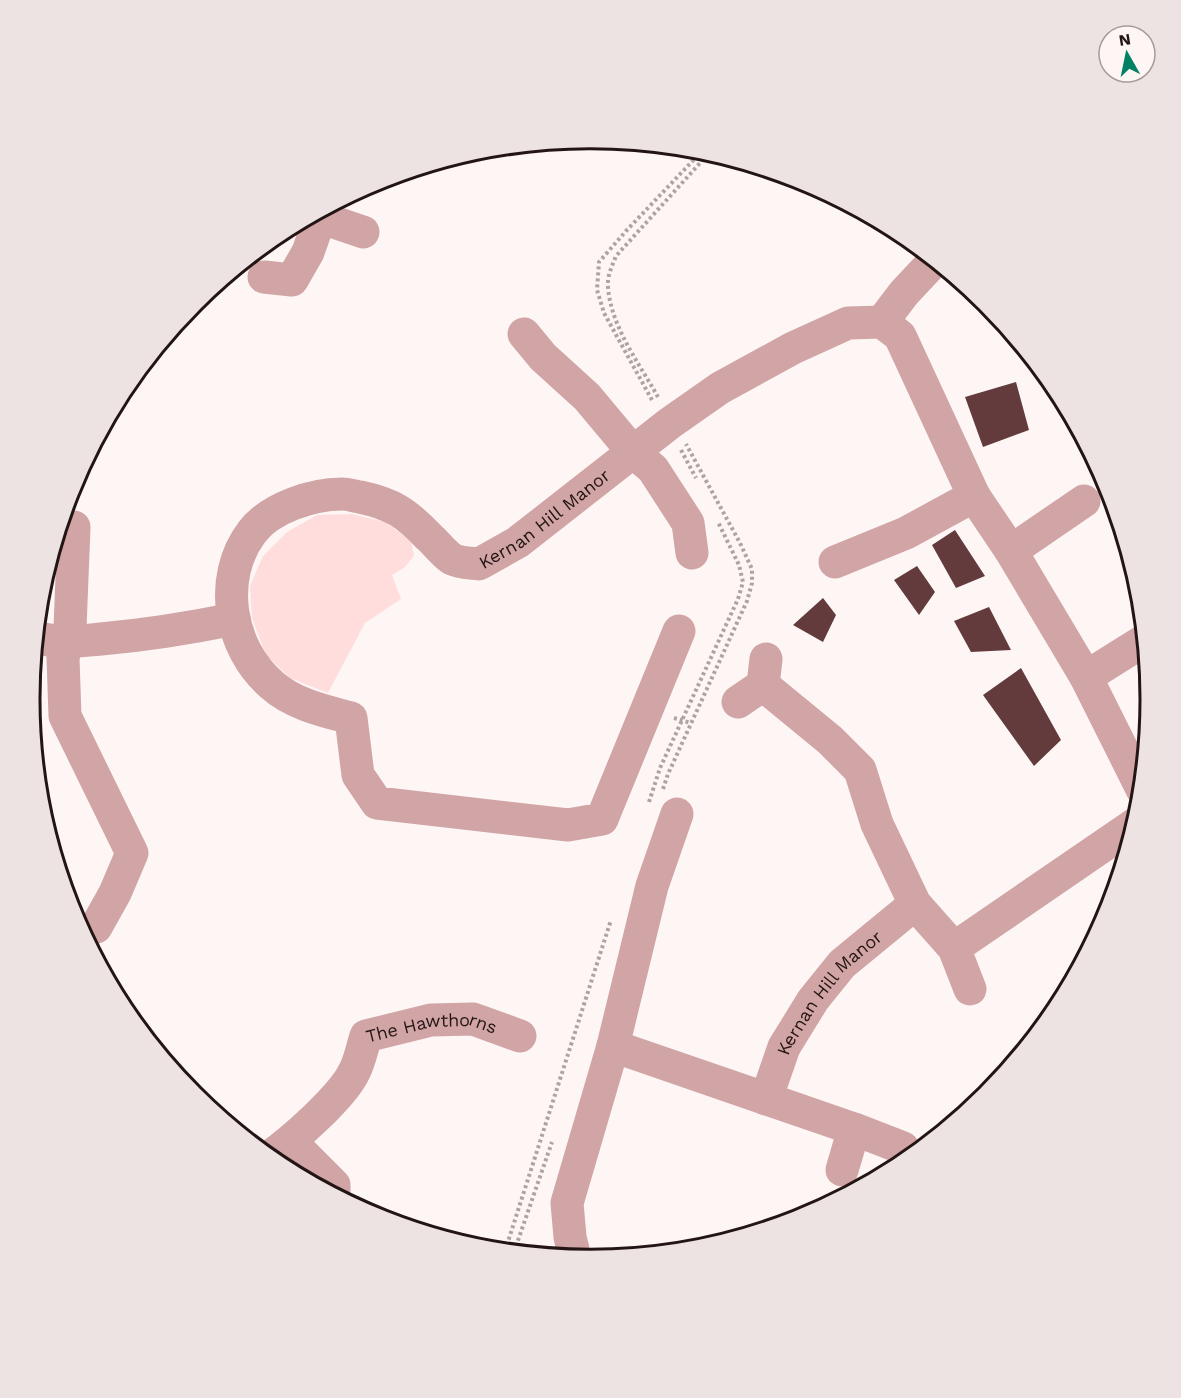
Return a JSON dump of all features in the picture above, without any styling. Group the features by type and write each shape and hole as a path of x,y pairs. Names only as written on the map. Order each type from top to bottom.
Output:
{"street":[{"path":"324,219 363,232"},
{"path":"264,277 292,280 308,252 315,224"},
{"path":"929,266 904,293 882,322 900,336 974,496 1011,551 1086,677 1135,775"},
{"name":"Kernan Hill Manor","path":"679,631 602,819 568,825 377,803 358,775 351,718 311,708 272,685 243,651 234,620 231,591 236,562 252,531 277,511 306,499 342,494 381,501 409,516 453,559 479,564 518,542 670,423 720,388 793,348 848,323 882,322"},
{"path":"524,334 543,357 587,397 633,452 653,468 688,523 692,553"},
{"path":"835,562 906,533 974,496"},
{"path":"1011,551 1084,501"},
{"path":"52,639 70,628 74,527"},
{"path":"52,639 149,635 234,620"},
{"path":"52,639 63,658 65,716 132,853 115,893 92,930"},
{"path":"1086,677 1137,645"},
{"path":"756,682 830,740 860,770 877,824 915,904 954,948 970,989"},
{"path":"573,1249 567,1203 613,1046 652,886 677,814"},
{"path":"954,948 1124,831"},
{"name":"Kernan Hill Manor","path":"766,1099 784,1047 813,1000 842,964 915,904"},
{"name":"The Hawthorns","path":"334,1185 280,1149 335,1096 354,1073 366,1036 431,1020 473,1019 520,1036"},
{"path":"613,1046 903,1148"},
{"path":"842,1170 854,1129"}],"shaded area":[{"path":"352,514 385,522 411,541 414,556 404,568 392,575 401,599 365,623 328,693 290,678 266,655 252,618 250,586 263,556 287,532 317,515"}],"building":[{"path":"1016,382 1029,430 983,447 965,397"},
{"path":"955,530 985,576 956,588 932,545"},
{"path":"917,566 935,592 919,615 894,580"},
{"path":"823,598 836,615 823,642 793,625"},
{"path":"989,607 1011,650 971,652 954,621"},
{"path":"1021,668 1061,740 1034,766 983,695"}]}
